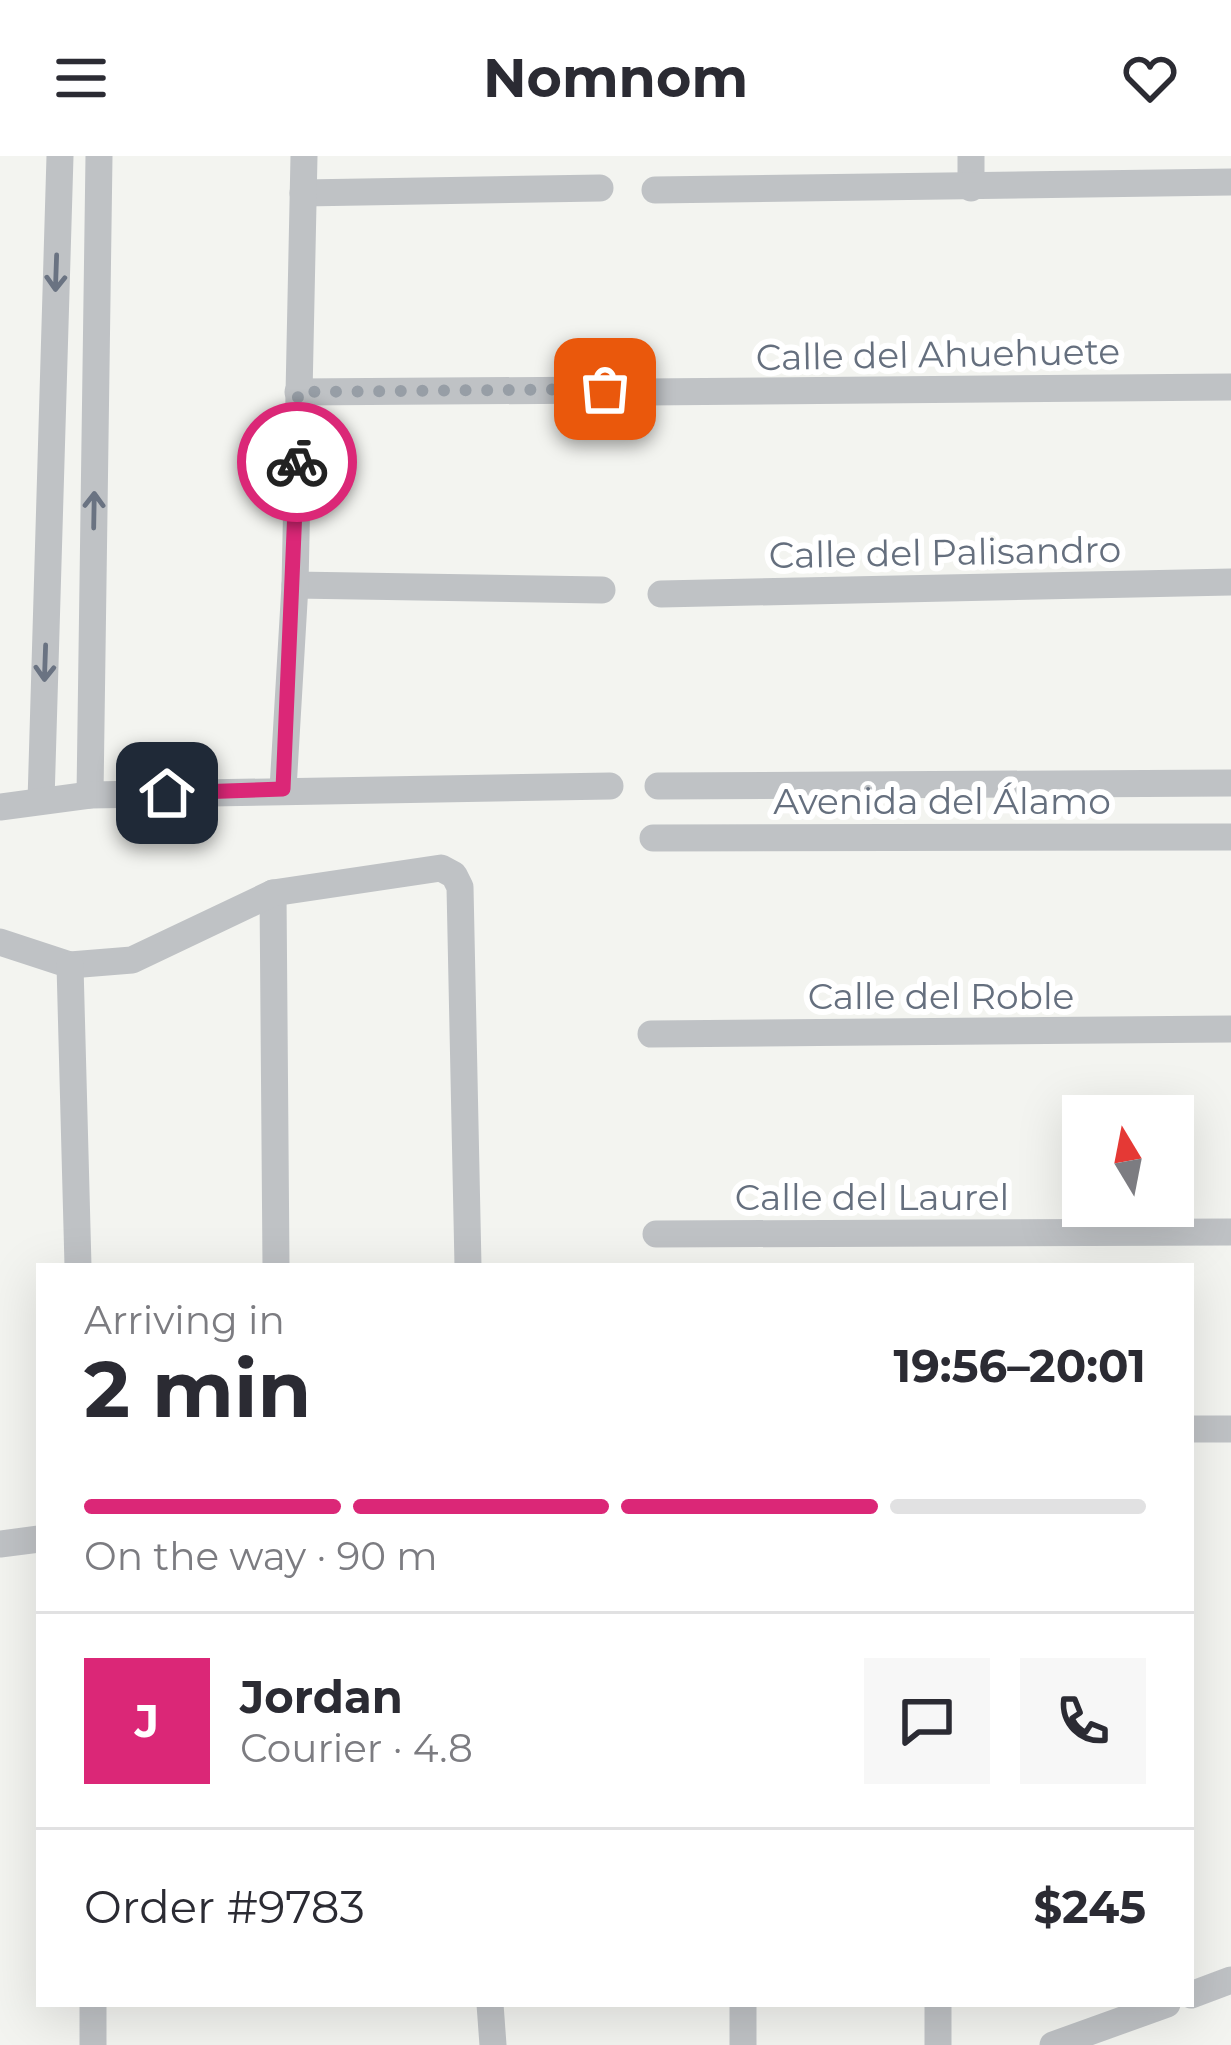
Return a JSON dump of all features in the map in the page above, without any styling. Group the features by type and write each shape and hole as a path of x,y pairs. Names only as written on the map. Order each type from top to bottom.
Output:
{"street":[{"path":"41,801 60,156"},
{"path":"90,795 100,156"},
{"path":"283,789 295,585 304,156"},
{"path":"970,156 971,188"},
{"path":"655,190 1231,182"},
{"path":"303,193 600,188"},
{"name":"Calle del Ahuehuete","path":"645,392 1231,387"},
{"path":"298,392 605,389"},
{"name":"Calle del Palisandro","path":"661,594 1231,582"},
{"path":"295,585 602,590"},
{"name":"Avenida del Álamo","path":"658,786 1231,783"},
{"path":"0,807 90,795 610,786"},
{"name":"Avenida del Álamo","path":"652,838 1231,837"},
{"path":"0,942 70,965 132,960 272,893 440,868 454,874 460,887 468,1263"},
{"path":"272,893 276,1263"},
{"path":"70,965 78,1263"},
{"name":"Calle del Roble","path":"651,1034 1231,1029"},
{"name":"Calle del Laurel","path":"656,1234 1231,1232"},
{"path":"1194,1429 1231,1429"},
{"path":"0,1544 36,1539"},
{"path":"1194,1994 1231,1980"},
{"path":"93,2007 93,2045"},
{"path":"490,2007 493,2045"},
{"path":"742,2007 743,2045"},
{"path":"938,2007 938,2045"},
{"path":"1054,2045 1132,2011"}],"way so far":[{"path":"297,462 298,392 605,389"}],"route":[{"path":"167,793 283,789 297,462"}]}
